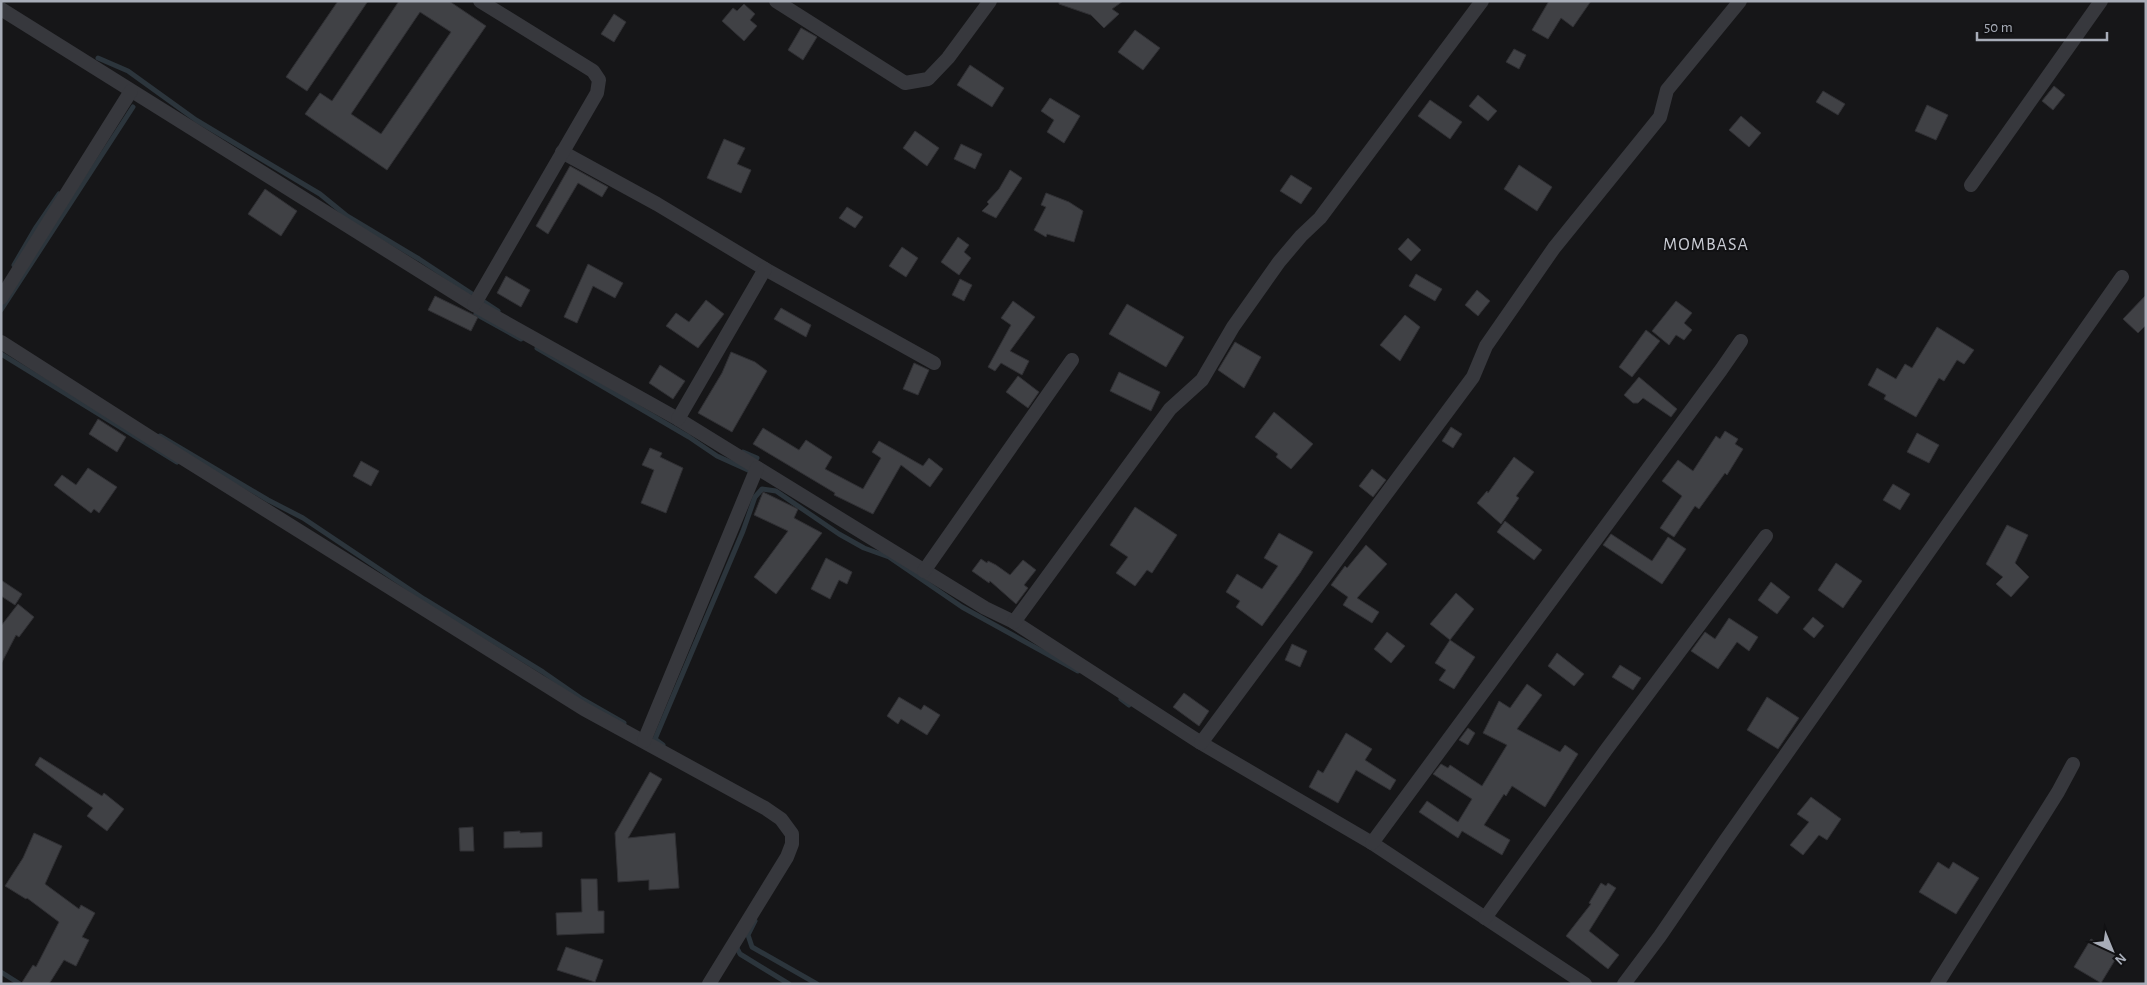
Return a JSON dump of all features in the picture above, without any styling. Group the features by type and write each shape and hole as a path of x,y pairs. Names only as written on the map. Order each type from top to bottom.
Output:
{"street":[{"path":"474,305 596,93 600,80 593,72 480,1"},
{"path":"776,1 905,83 928,79 948,58 990,1"},
{"path":"1014,622 1170,409 1202,380 1233,327 1278,262 1320,218 1482,1"},
{"path":"1201,743 1473,376 1486,346 1554,248 1660,117 1666,90 1740,1"},
{"path":"1971,184 2101,1"},
{"path":"1,9 474,305 678,419 985,608 1014,622 1201,743 1372,843 1585,984"},
{"path":"1,298 131,91"},
{"path":"562,152 657,204 765,270 934,363"},
{"path":"678,419 765,270"},
{"path":"1624,984 1660,936 1724,841 2122,277"},
{"path":"1372,843 1722,370 1741,341"},
{"path":"1,342 173,452 584,708 765,808 781,820 792,834 792,844 787,857 709,984"},
{"path":"924,571 1072,360"},
{"path":"644,741 757,468"},
{"path":"1485,918 1606,750 1766,536"},
{"path":"1937,984 2058,792 2073,764"}],"building":[{"path":"338,1 368,1 307,91 286,77"},
{"path":"399,1 449,1 486,26 387,170 305,114 320,93 332,101","holes":["420,12 451,32 381,134 351,114"]},
{"path":"1059,1 1123,1 1112,9 1119,14 1104,28 1091,15 1059,4"},
{"path":"1549,1 1591,1 1573,27 1561,18 1548,39 1532,30"},
{"path":"744,4 755,14 750,20 757,26 744,41 722,21 733,8 737,11"},
{"path":"614,14 626,22 614,42 601,34"},
{"path":"801,28 817,37 803,60 788,50"},
{"path":"1135,30 1160,48 1143,70 1118,52"},
{"path":"1514,49 1526,55 1519,69 1506,62"},
{"path":"970,65 1004,88 992,107 957,85"},
{"path":"2054,86 2065,95 2053,110 2042,101"},
{"path":"1823,91 1845,104 1838,115 1816,102"},
{"path":"1478,95 1497,111 1488,121 1469,106"},
{"path":"1050,98 1080,116 1064,143 1047,132 1054,120 1041,111"},
{"path":"1430,100 1462,122 1450,139 1418,116"},
{"path":"1927,105 1948,115 1936,140 1915,131"},
{"path":"1741,116 1761,133 1749,147 1729,130"},
{"path":"915,131 939,148 927,166 903,148"},
{"path":"724,139 745,148 737,164 751,170 741,193 707,178"},
{"path":"961,144 982,154 975,169 954,159"},
{"path":"1519,165 1552,187 1537,211 1504,189"},
{"path":"570,166 608,187 602,197 578,183 548,234 536,226"},
{"path":"1010,170 1022,178 996,218 982,211 989,204 987,202 999,189"},
{"path":"1291,175 1312,188 1301,204 1280,191"},
{"path":"265,189 297,211 281,236 248,214"},
{"path":"1046,193 1069,202 1083,211 1074,242 1047,234 1046,237 1034,230 1046,207 1041,205"},
{"path":"847,207 863,217 855,228 839,218"},
{"path":"958,237 969,245 964,252 971,258 959,275 941,262"},
{"path":"1408,238 1421,250 1411,261 1398,249"},
{"path":"902,247 918,258 906,277 889,266"},
{"path":"588,264 623,283 615,298 593,286 577,323 564,317"},
{"path":"1416,274 1442,289 1435,301 1409,286"},
{"path":"506,276 530,290 521,307 497,293"},
{"path":"960,279 972,285 964,301 952,295"},
{"path":"1477,290 1490,301 1478,316 1465,305"},
{"path":"2146,295 2146,325 2138,333 2123,319"},
{"path":"435,296 478,317 471,331 428,310"},
{"path":"706,300 724,314 698,348 666,326 676,313 689,322"},
{"path":"1013,301 1035,317 1010,351 1029,361 1022,375 1001,363 995,371 988,367 1011,325 1001,318"},
{"path":"1676,301 1692,313 1684,323 1692,330 1684,340 1676,335 1669,345 1652,331"},
{"path":"1127,304 1184,337 1166,367 1109,334"},
{"path":"781,308 811,325 806,337 774,319"},
{"path":"1405,315 1420,327 1400,361 1380,345"},
{"path":"1937,327 1974,350 1964,364 1957,360 1944,381 1939,378 1916,417 1884,399 1886,395 1868,385 1877,368 1896,379 1905,364 1912,368"},
{"path":"1646,330 1660,341 1632,377 1619,367"},
{"path":"1235,342 1261,357 1244,388 1218,370"},
{"path":"731,352 755,362 767,371 732,432 698,413 722,373"},
{"path":"914,363 929,370 918,395 903,389"},
{"path":"660,365 685,381 673,399 649,383"},
{"path":"1119,372 1160,392 1151,411 1110,391"},
{"path":"1018,376 1039,392 1028,408 1006,392"},
{"path":"1639,377 1677,409 1671,417 1643,398 1638,403 1633,403 1624,395"},
{"path":"1274,412 1313,444 1291,469 1276,457 1278,454 1255,437"},
{"path":"98,419 126,437 117,452 89,434"},
{"path":"1451,427 1462,434 1453,448 1442,441"},
{"path":"763,428 799,450 806,440 832,457 825,469 863,489 881,458 872,452 879,441 923,466 929,458 943,469 930,487 901,465 873,514 834,495 835,493 753,444"},
{"path":"1725,431 1738,439 1735,444 1743,449 1727,475 1725,473 1699,509 1695,506 1674,537 1660,528 1682,496 1662,481 1678,460 1693,471 1716,436 1720,439"},
{"path":"1917,433 1939,445 1929,463 1907,452"},
{"path":"650,448 662,453 660,457 683,468 666,513 641,503 654,470 642,465"},
{"path":"1514,457 1534,472 1516,496 1519,498 1501,524 1477,503 1487,491 1488,493"},
{"path":"361,461 379,471 371,486 353,476"},
{"path":"88,468 117,487 99,513 94,509 91,513 54,485 62,475 76,485"},
{"path":"1372,469 1386,480 1373,497 1359,486"},
{"path":"1893,484 1910,494 1900,510 1883,500"},
{"path":"763,492 798,509 794,518 822,533 776,594 754,577 788,531 754,515"},
{"path":"1135,507 1177,535 1152,573 1147,570 1135,586 1116,573 1128,557 1110,545"},
{"path":"1505,521 1542,550 1534,560 1497,532"},
{"path":"2007,525 2028,535 2015,563 2029,577 2011,597 1996,584 2003,577 1986,564"},
{"path":"1279,533 1313,552 1262,626 1236,607 1240,601 1226,592 1237,574 1262,589 1278,566 1264,558"},
{"path":"1611,534 1652,561 1668,537 1686,549 1662,584 1603,545"},
{"path":"1366,545 1387,564 1357,598 1379,612 1372,623 1343,605 1348,597 1331,585 1345,566 1347,568"},
{"path":"826,558 852,572 847,584 839,580 830,599 811,589"},
{"path":"981,559 996,565 1010,575 1023,560 1036,570 1024,585 1028,588 1016,604 990,581 989,583 972,571"},
{"path":"1836,563 1862,581 1843,608 1818,590"},
{"path":"1,580 22,594 15,605 1,596"},
{"path":"1771,582 1790,597 1777,614 1758,600"},
{"path":"1456,593 1474,609 1450,640 1430,624"},
{"path":"18,604 34,617 19,637 16,635 1,664 1,626"},
{"path":"1813,617 1824,626 1814,638 1803,629"},
{"path":"1729,618 1758,637 1749,651 1737,642 1718,669 1691,651 1705,632 1715,639"},
{"path":"1387,632 1405,646 1391,663 1374,649"},
{"path":"1450,640 1475,657 1454,689 1439,680 1446,670 1435,663"},
{"path":"1292,644 1307,651 1300,667 1285,660"},
{"path":"1557,653 1584,674 1574,686 1548,666"},
{"path":"1620,665 1641,678 1633,690 1612,677"},
{"path":"1527,684 1542,695 1517,729 1560,752 1565,745 1578,754 1545,807 1512,786 1506,796 1504,794 1484,825 1510,840 1502,855 1462,831 1458,838 1419,812 1427,801 1458,822 1472,799 1433,774 1441,764 1448,768 1450,765 1482,786 1507,745 1483,733 1499,701 1510,708"},
{"path":"1184,693 1209,711 1199,726 1173,707"},
{"path":"899,697 921,710 924,705 940,715 927,735 901,719 898,724 887,716"},
{"path":"1767,697 1799,718 1778,749 1747,730"},
{"path":"1468,728 1475,733 1468,745 1459,740"},
{"path":"1346,733 1372,749 1365,760 1396,780 1390,790 1356,770 1338,803 1309,787 1318,770 1323,773"},
{"path":"40,757 102,796 104,793 124,809 107,831 87,816 93,808 35,765"},
{"path":"650,772 662,779 628,838 675,833 679,888 649,890 649,880 618,882 615,833"},
{"path":"1811,797 1841,819 1827,840 1819,835 1803,855 1790,845 1809,822 1797,814"},
{"path":"473,827 474,851 460,851 459,828"},
{"path":"520,831 520,833 542,832 542,847 504,848 504,832"},
{"path":"34,833 62,846 45,884 79,909 81,905 95,913 82,937 89,940 76,966 64,960 49,984 21,984 33,965 36,967 59,922 27,898 5,886 23,858"},
{"path":"1938,862 1949,869 1953,862 1979,878 1956,914 1919,892"},
{"path":"581,879 597,879 598,911 604,911 604,933 557,935 556,913 582,912"},
{"path":"1601,883 1606,886 1608,883 1616,888 1589,931 1619,955 1608,969 1566,936 1591,904 1589,903"},
{"path":"2091,939 2118,955 2101,983 2074,967"},
{"path":"566,947 603,960 595,982 557,970"}],"waterway":[{"path":"98,58 128,71 196,120 320,194 347,216 419,259 498,311"},
{"path":"1,310 133,107"},
{"path":"14,265 35,229 59,194"},
{"path":"476,314 521,339"},
{"path":"537,348 689,437 717,456 748,470"},
{"path":"1,354 177,462"},
{"path":"160,436 268,500 303,518 424,599 543,672 582,699 624,723"},
{"path":"743,452 757,458"},
{"path":"663,745 655,739 743,531 755,497 762,489 776,491 839,534 864,548 889,557 962,607 1078,671"},
{"path":"1121,699 1129,705"},
{"path":"755,921 748,935 752,947 817,984"},
{"path":"736,946 740,954 789,984"},
{"path":"1,972 20,984"}],"district":[{"name":"MOMBASA","path":"1706,244"}]}
